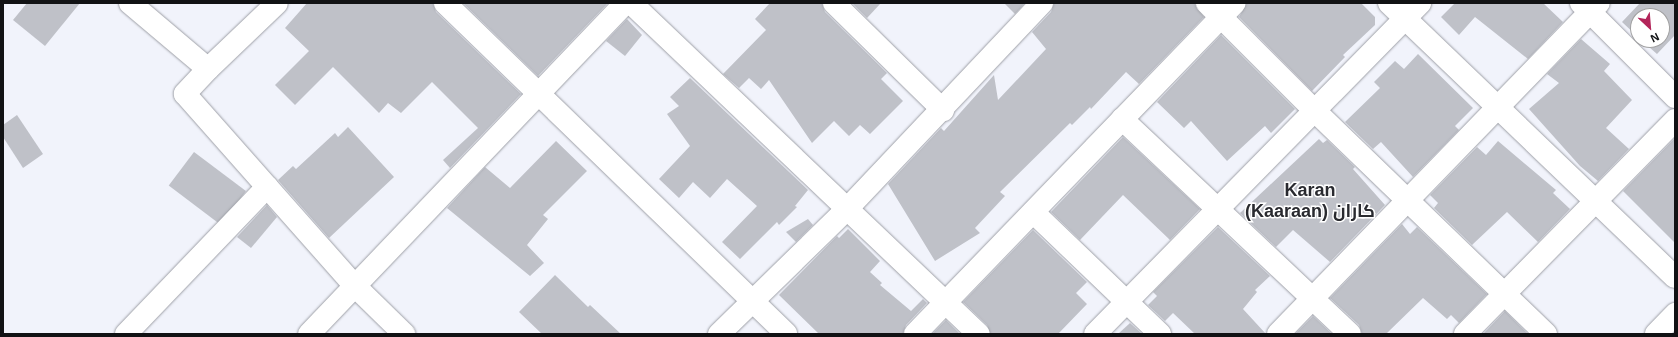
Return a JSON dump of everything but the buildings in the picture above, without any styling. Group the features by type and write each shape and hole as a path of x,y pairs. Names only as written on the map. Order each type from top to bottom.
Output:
{"street":[{"path":"130,3 208,69"},
{"path":"277,3 208,69 185,94 355,286 404,334"},
{"path":"445,3 786,334"},
{"path":"309,334 625,3"},
{"path":"631,3 978,334"},
{"path":"834,3 943,110"},
{"path":"719,334 847,209 943,110 1042,3"},
{"path":"1389,3 1412,11 1498,108 1675,277"},
{"path":"1278,334 1498,108 1590,6 1675,97"},
{"path":"915,334 1122,119 1221,8 1315,111 1546,334"},
{"path":"1094,334 1412,11"},
{"path":"1122,119 1350,334"},
{"path":"1465,334 1675,120"},
{"path":"126,334 267,187"},
{"path":"1034,212 1160,334"},
{"path":"1656,334 1675,314"}],"district":[{"name":"Karan (Kaaraan) كاران","path":"1310,201"}]}
